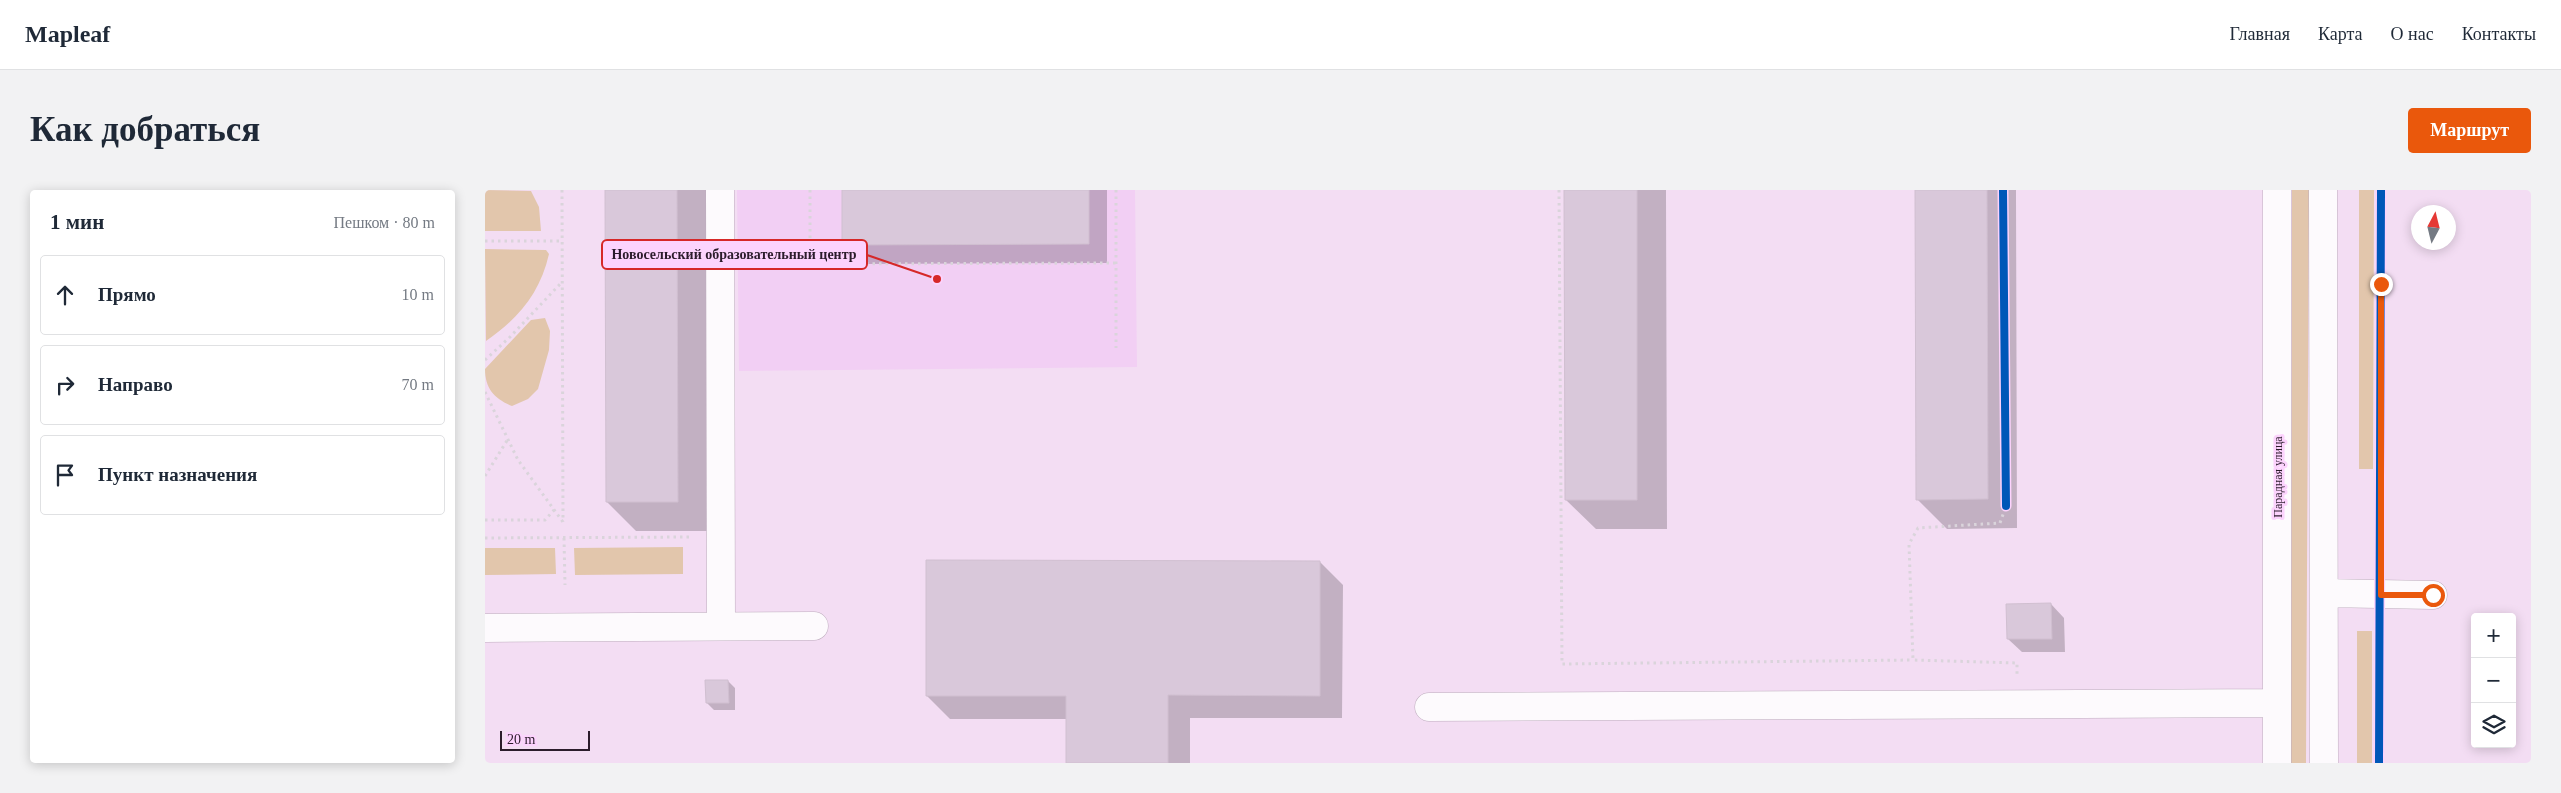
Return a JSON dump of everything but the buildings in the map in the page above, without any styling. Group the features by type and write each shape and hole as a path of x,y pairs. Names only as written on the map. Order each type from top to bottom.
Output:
{"lane":[{"path":"720,190 721,626"},
{"name":"Парадная улица","path":"2277,190 2277,763"},
{"path":"2323,190 2324,763"},
{"path":"2324,593 2433,595"},
{"path":"485,628 814,626"},
{"path":"1429,707 2277,703"}],"path":[{"path":"485,392 519,460 563,522 562,190"},
{"path":"809,190 810,264 1116,263"},
{"path":"1116,190 1117,348"},
{"path":"1559,190 1562,664 1913,660 2017,663"},
{"path":"1913,660 1909,544 1918,528 2000,523 2006,506 2003,190"},
{"path":"485,241 562,241"},
{"path":"485,360 510,337 562,281"},
{"path":"485,476 508,439"},
{"path":"485,520 545,520 554,510"},
{"path":"485,538 695,537"},
{"path":"564,538 565,585"}],"shaded area":[{"path":"485,190 531,191 539,207 541,231 485,231"},
{"path":"737,190 1135,190 1137,367 739,371"},
{"path":"2292,190 2309,190 2306,763 2291,763"},
{"path":"2359,190 2374,190 2373,469 2359,469"},
{"path":"485,249 546,250 549,254 534,293 518,314 486,341"},
{"path":"545,318 550,331 549,350 538,389 528,399 512,406 501,400 489,388 485,369 531,320"},
{"path":"683,547 683,574 575,575 574,548"},
{"path":"485,548 555,548 556,574 485,575"},
{"path":"2357,631 2372,631 2372,763 2357,763"}],"cycle path":[{"path":"2003,190 2006,506"},
{"path":"2379,763 2381,190"}],"place":[{"name":"Новосельский образовательный центр","path":"937,279"}],"route":[{"path":"2381,284 2381,595 2433,595"}]}
